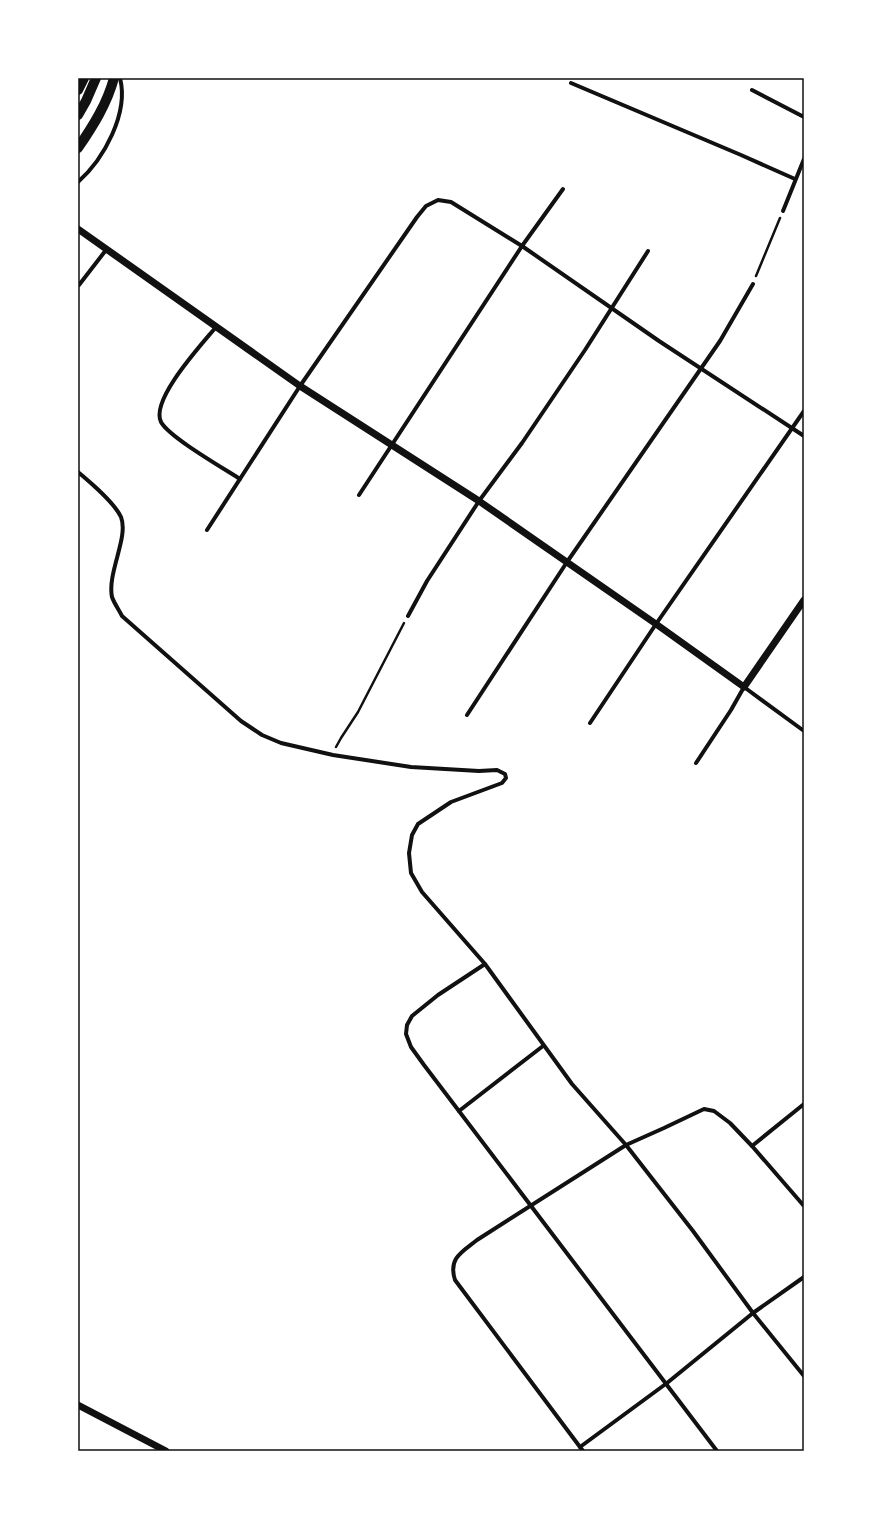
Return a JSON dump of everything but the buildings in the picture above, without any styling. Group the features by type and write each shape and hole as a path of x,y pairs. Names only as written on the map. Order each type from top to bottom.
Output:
{"main road":[{"path":"78,90 84,78"},
{"path":"78,115 96,78"},
{"path":"78,148 95,124 111,89 114,78"}],"street":[{"path":"78,182 95,165 117,123 123,102 120,78"},
{"path":"571,83 795,179"},
{"path":"752,90 804,117"},
{"path":"783,211 804,159"},
{"path":"359,495 522,246 563,189"},
{"path":"207,530 300,386 417,217 426,206 438,200 451,202 522,246 701,369 804,436"},
{"path":"78,229 300,386 479,502 567,562 804,731"},
{"path":"79,285 106,250"},
{"path":"408,616 427,582 479,502 522,443 585,350 648,251"},
{"path":"467,715 567,562 720,341 753,284"},
{"path":"216,327 176,378 164,396 159,410 161,421 169,432 240,479"},
{"path":"590,724 656,624 804,411"},
{"path":"78,472 108,500 121,518 122,534 112,582 112,597 122,616 236,716 262,735 287,745 333,755 411,767 479,771 497,770 505,774 506,778 502,783 451,802 418,824 412,835 409,853 411,873 422,892 485,964 572,1084 626,1145 693,1231 753,1313 804,1376"},
{"path":"696,763 744,687 804,600"},
{"path":"485,964 438,995 412,1016 407,1025 406,1034 411,1047 717,1451"},
{"path":"459,1111 544,1046"},
{"path":"752,1146 804,1104"},
{"path":"583,1451 463,1293 455,1280 452,1270 454,1262 461,1252 477,1240 626,1145 704,1109 714,1111 730,1123 804,1206"},
{"path":"580,1447 667,1383 753,1313 804,1277"},
{"path":"78,1405 166,1451"}],"path":[{"path":"753,284 777,228"},
{"path":"333,755 341,738 358,712 408,616"}]}
